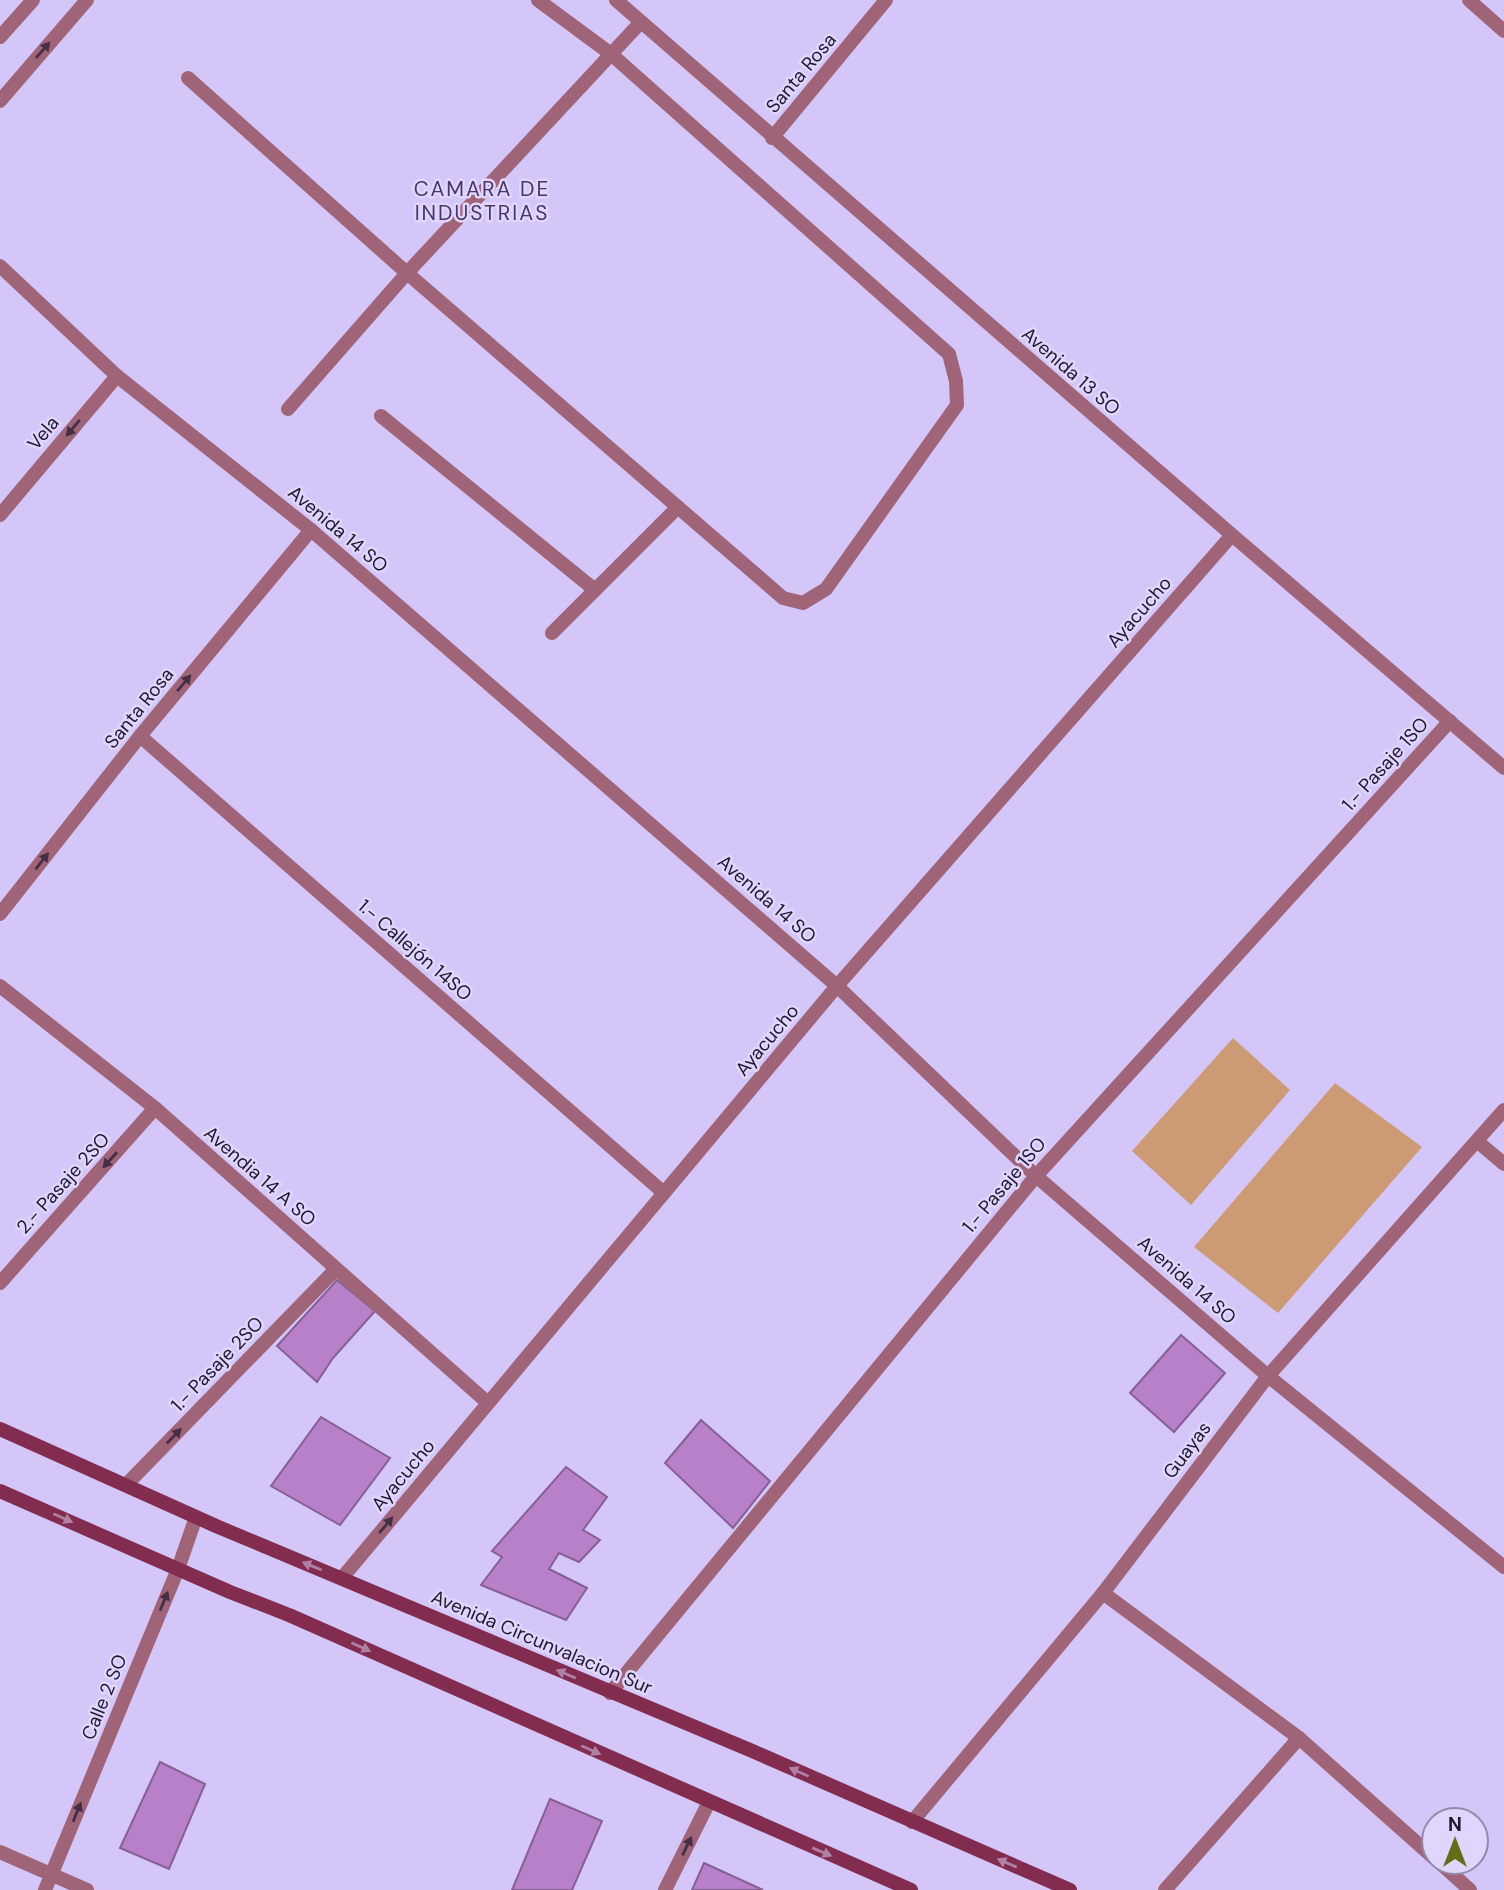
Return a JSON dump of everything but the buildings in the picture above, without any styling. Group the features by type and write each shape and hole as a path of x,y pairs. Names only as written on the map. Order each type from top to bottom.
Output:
{"main road":[{"name":"Avenida Circunvalacion Sur","path":"0,1429 196,1517 750,1750 1070,1890"},
{"path":"0,1491 289,1615 911,1890"}],"street":[{"path":"0,37 33,0"},
{"path":"0,101 87,0"},
{"path":"188,78 783,598 803,603 826,589 957,405 956,381 949,354 611,54 538,0"},
{"name":"Avenida 13 SO","path":"616,0 1232,536 1504,768"},
{"name":"Santa Rosa","path":"772,138 886,0"},
{"path":"1469,0 1504,31"},
{"path":"289,409 407,272 641,22"},
{"name":"Avenida 14 SO","path":"0,266 117,376 311,530 837,986 1036,1176 1268,1376 1504,1567"},
{"name":"Vela","path":"0,515 117,376"},
{"path":"381,416 595,590"},
{"path":"552,633 678,508"},
{"name":"Santa Rosa","path":"0,914 141,736 311,530"},
{"name":"Ayacucho","path":"342,1578 837,986 1232,536"},
{"name":"1.- Pasaje 1SO","path":"610,1693 1036,1176 1450,721"},
{"name":"1.- Callejón 14SO","path":"141,736 664,1192"},
{"name":"Avendia 14 A SO","path":"0,986 155,1108 488,1403"},
{"name":"2.- Pasaje 2SO","path":"0,1283 155,1108"},
{"name":"Guayas","path":"912,1822 1103,1593 1268,1376 1504,1110"},
{"path":"1478,1142 1504,1164"},
{"name":"1.- Pasaje 2SO","path":"126,1485 336,1269"},
{"name":"Calle 2 SO","path":"45,1890 178,1569 196,1517"},
{"path":"1103,1593 1300,1738 1420,1845"},
{"path":"1165,1890 1300,1738"},
{"path":"665,1890 709,1802"},
{"path":"0,1853 87,1890"},
{"path":"1454,1876 1470,1890"}],"shaded area":[{"path":"1233,1038 1290,1090 1191,1205 1132,1151"},
{"path":"1335,1083 1422,1147 1278,1313 1194,1247"}],"district":[{"name":"CAMARA DE INDUSTRIAS","path":"482,201"}]}
